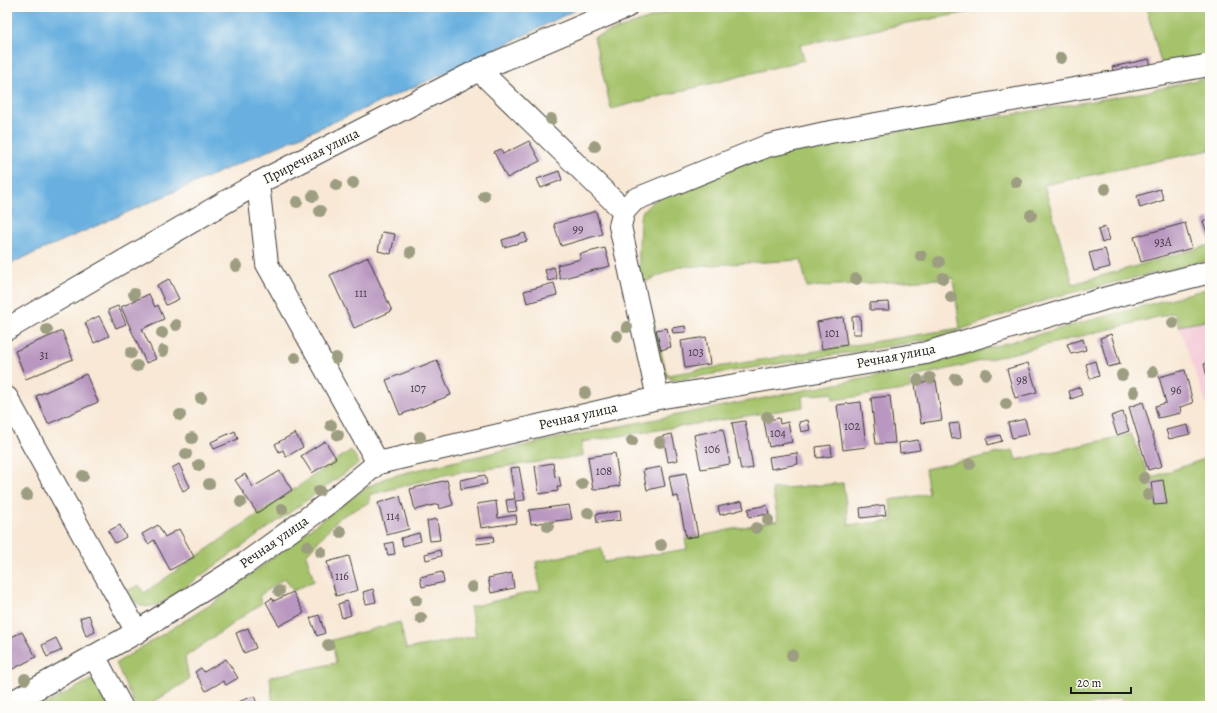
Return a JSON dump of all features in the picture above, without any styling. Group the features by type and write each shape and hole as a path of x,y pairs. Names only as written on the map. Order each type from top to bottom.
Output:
{"street":[{"name":"Приречная улица","path":"7,329 258,183 479,70 626,7"},
{"path":"658,398 620,226 624,211 634,200 767,146 825,133 1210,65"},
{"path":"479,70 624,211"},
{"path":"258,183 267,264 378,463"},
{"name":"Речная улица","path":"7,705 137,632 246,563 335,498 378,463 658,398 926,352 1107,298 1210,272"},
{"path":"7,398 137,632"},
{"path":"94,656 122,706"}],"shaded area":[{"path":"1210,320 1210,414 1179,326"}],"green space":[{"path":"683,7 997,7 800,45 804,60 611,109 594,37"},
{"path":"1146,7 1210,7 1210,58 1162,67"},
{"path":"1210,77 1210,150 1044,185 1073,284 1210,245 1210,260 1054,297 934,339 676,380 671,379 662,373 638,278 640,218 643,211 653,201 738,163 819,142 997,117 1145,92","holes":["801,260 807,287 953,278 960,328 667,375 643,283 678,267"]},
{"path":"1210,288 1210,320 1179,326 1174,313 910,378 911,389 833,400 832,393 802,396 803,407 582,442 583,456 449,474 369,495 370,502 339,518 306,555 314,581 293,591 285,578 259,596 262,603 185,657 189,680 152,703 153,706 135,706 116,663 215,602 332,512 366,488 386,478 549,440 903,371"},
{"path":"1131,434 1150,478 1210,457 1210,706 1123,706 1121,697 1087,706 273,706 270,677 336,663 332,640 400,622 406,649 476,636 470,607 540,590 536,562 601,548 604,562 687,549 685,539 778,520 772,489 843,483 849,525 892,521 890,500 929,494 925,469 1013,450 1016,460"},
{"path":"351,450 359,463 167,600 149,607 144,606 136,602 127,591 139,585 144,593"},
{"path":"93,679 109,706 41,706"}],"water":[{"path":"7,7 581,7 473,61 7,265"}],"building":[{"path":"1149,59 1151,66 1114,75 1112,67"},
{"path":"529,141 540,161 507,178 494,152 501,149 503,154"},
{"path":"559,171 562,180 541,188 537,179"},
{"path":"1160,189 1164,200 1140,208 1137,196"},
{"path":"596,211 602,234 561,246 554,224"},
{"path":"1210,218 1210,242 1203,221"},
{"path":"1185,223 1192,248 1141,262 1134,237"},
{"path":"1105,227 1109,240 1102,243 1098,230"},
{"path":"382,232 395,234 391,254 378,251"},
{"path":"525,233 527,241 504,247 502,240"},
{"path":"605,248 610,266 560,279 557,265 581,259 580,254"},
{"path":"1105,249 1110,267 1094,271 1089,253"},
{"path":"368,257 392,311 354,328 330,275"},
{"path":"554,267 557,279 548,281 545,270"},
{"path":"169,279 179,299 166,305 157,285"},
{"path":"554,283 557,295 527,303 524,291"},
{"path":"149,294 155,307 158,305 164,319 142,329 156,359 146,363 121,307"},
{"path":"889,302 890,310 870,310 870,303"},
{"path":"118,306 126,324 116,328 108,310"},
{"path":"99,316 109,336 94,343 85,323"},
{"path":"860,316 861,334 853,334 852,317"},
{"path":"843,317 847,345 822,349 817,322"},
{"path":"685,326 686,332 673,333 672,328"},
{"path":"667,328 671,347 661,350 656,330"},
{"path":"62,331 73,359 26,379 15,351"},
{"path":"1111,334 1120,364 1108,367 1100,338"},
{"path":"706,337 710,364 685,368 681,341"},
{"path":"1083,339 1086,350 1071,354 1067,344"},
{"path":"437,360 451,395 400,415 386,380"},
{"path":"1095,361 1099,376 1090,379 1086,364"},
{"path":"1028,363 1037,392 1015,398 1007,369"},
{"path":"1210,363 1210,376 1207,377 1204,364"},
{"path":"1185,370 1193,403 1180,407 1181,413 1158,418 1155,406 1166,403 1159,377"},
{"path":"86,374 98,402 48,424 36,396"},
{"path":"936,381 942,420 921,423 915,384"},
{"path":"1080,387 1082,395 1071,399 1069,391"},
{"path":"890,396 895,443 876,444 871,398"},
{"path":"861,402 866,447 843,450 837,405"},
{"path":"1143,402 1162,466 1148,470 1129,407"},
{"path":"1123,412 1129,431 1117,435 1111,416"},
{"path":"779,418 780,424 788,422 792,442 769,447 764,421"},
{"path":"1025,419 1029,434 1012,438 1008,423"},
{"path":"808,420 810,430 801,432 799,422"},
{"path":"745,421 753,468 741,470 732,423"},
{"path":"959,423 961,438 952,439 949,424"},
{"path":"1188,425 1190,434 1169,439 1166,430"},
{"path":"723,429 730,464 701,469 694,435"},
{"path":"235,431 238,439 214,449 211,442"},
{"path":"295,433 303,447 286,457 283,450 279,452 275,444"},
{"path":"672,434 678,460 668,462 663,436"},
{"path":"1000,435 1002,441 988,445 987,438"},
{"path":"918,440 920,450 900,453 899,443"},
{"path":"325,441 336,458 312,473 301,456"},
{"path":"831,445 832,456 817,458 816,447"},
{"path":"615,453 620,486 593,490 588,457"},
{"path":"797,453 798,464 771,469 769,457"},
{"path":"553,463 555,477 559,476 561,487 557,487 558,491 539,494 535,466"},
{"path":"179,464 190,487 183,491 172,468"},
{"path":"519,467 525,500 515,501 517,511 508,512 506,500 515,499 510,468"},
{"path":"661,467 665,486 647,490 643,470"},
{"path":"280,471 292,490 257,513 235,480 245,474 253,487"},
{"path":"686,473 698,536 686,538 678,496 673,497 669,476"},
{"path":"485,475 487,484 461,489 460,480"},
{"path":"447,480 453,505 439,509 438,504 415,510 410,489"},
{"path":"1163,480 1167,504 1154,505 1151,482"},
{"path":"400,496 409,529 387,535 378,503"},
{"path":"496,501 498,518 516,515 517,523 481,528 477,504"},
{"path":"742,501 744,509 720,515 718,507"},
{"path":"569,505 572,519 531,524 529,510"},
{"path":"767,505 769,514 749,517 748,509"},
{"path":"884,505 886,515 861,518 860,508"},
{"path":"620,511 621,520 597,523 596,514"},
{"path":"437,519 440,540 430,541 427,521"},
{"path":"120,525 126,537 115,543 108,531"},
{"path":"158,525 165,537 179,529 194,557 170,570 154,540 148,544 142,534"},
{"path":"419,533 421,541 403,546 401,538"},
{"path":"493,536 494,542 477,544 476,538"},
{"path":"393,542 395,554 388,555 385,544"},
{"path":"440,550 441,556 426,560 425,554"},
{"path":"349,556 358,590 336,596 327,562"},
{"path":"442,572 444,582 422,587 420,577"},
{"path":"512,573 514,588 491,593 488,578"},
{"path":"373,589 376,602 366,604 363,592"},
{"path":"293,592 304,613 279,626 266,602 272,598 274,601"},
{"path":"347,601 351,615 342,618 338,604"},
{"path":"89,615 95,632 86,636 80,618"},
{"path":"319,615 325,633 317,636 310,618"},
{"path":"248,628 256,648 244,653 236,633"},
{"path":"22,632 36,657 13,669 7,658 7,639"},
{"path":"56,638 62,650 47,657 42,645"},
{"path":"226,659 238,678 226,685 223,681 206,691 195,672 201,668 204,672"},
{"path":"254,696 258,706 240,706 238,702"}]}
